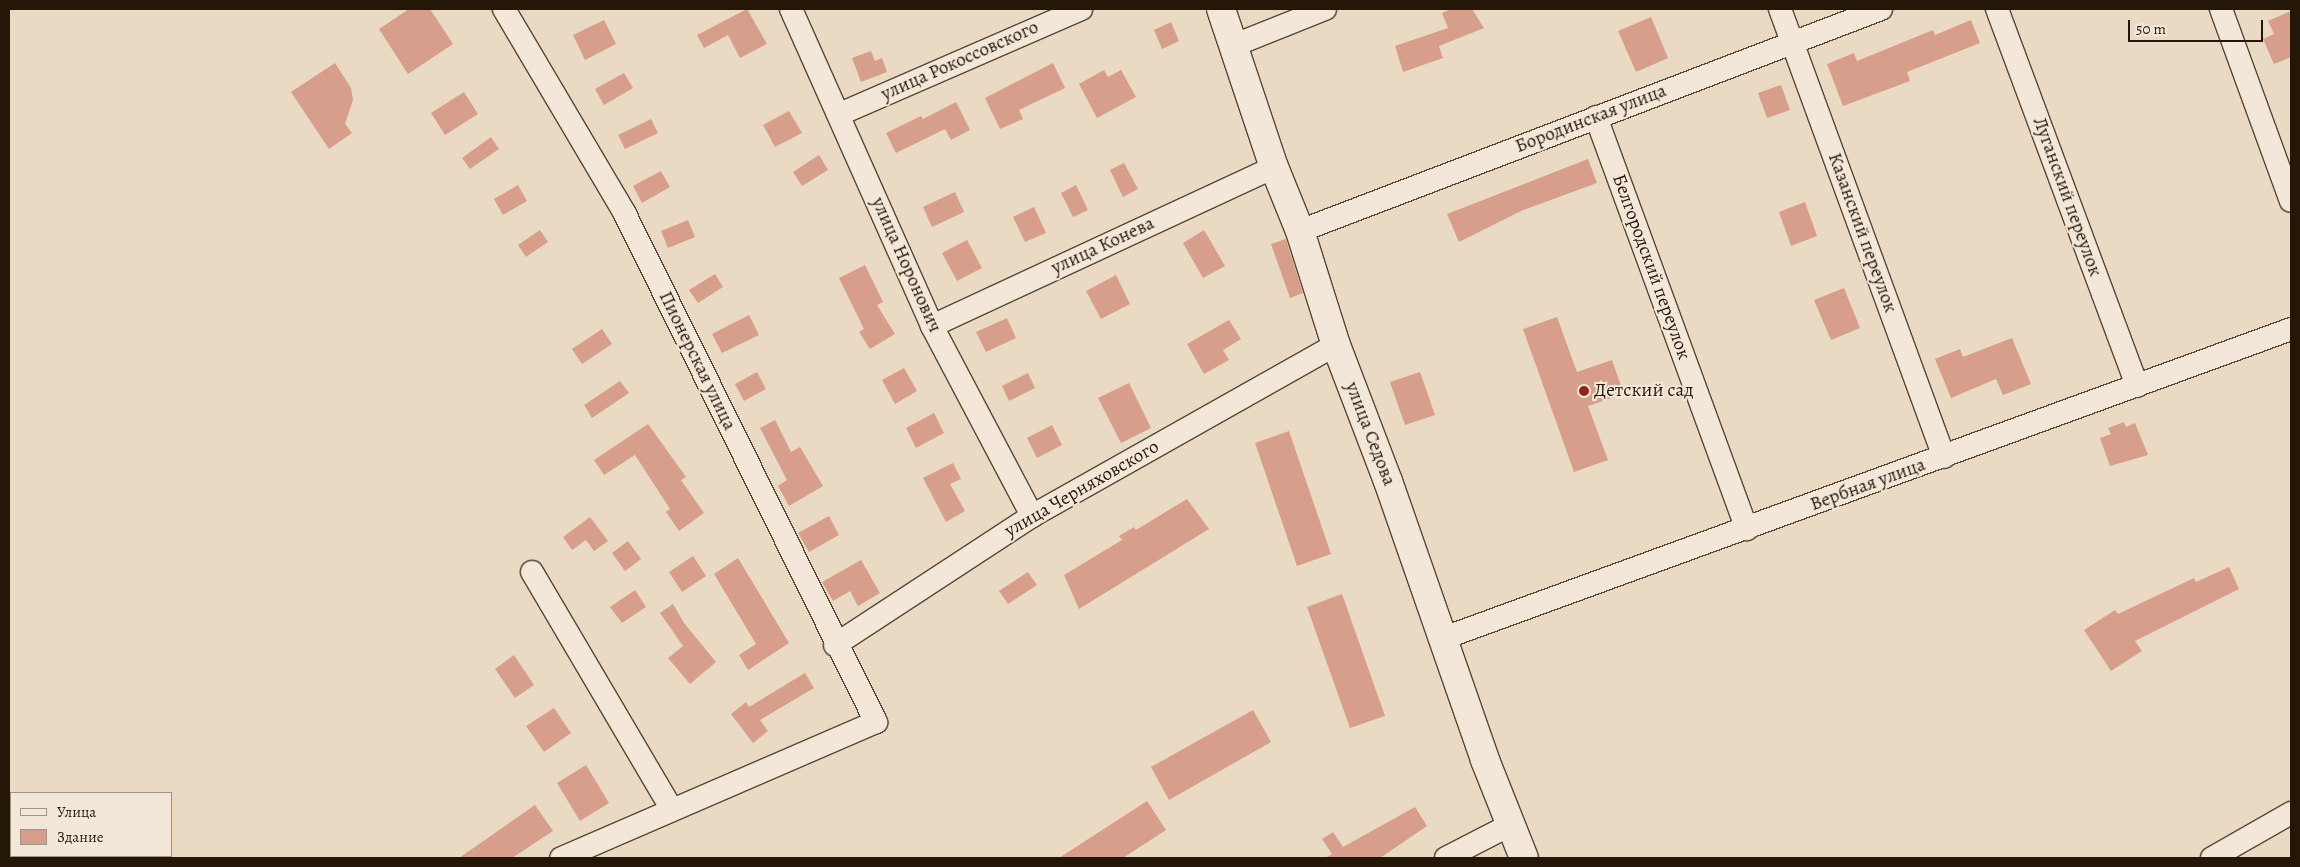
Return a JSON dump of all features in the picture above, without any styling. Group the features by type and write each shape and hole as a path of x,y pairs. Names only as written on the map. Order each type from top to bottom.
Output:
{"street":[{"name":"Пионерская улица","path":"504,9 625,214 835,645 876,722 672,810"},
{"name":"улица Норонович","path":"791,9 840,114 932,326 1032,516"},
{"name":"улица Рокоссовского","path":"840,114 1081,9"},
{"name":"улица Седова","path":"1221,9 1274,167 1300,231 1336,345 1444,638 1510,825 1524,858"},
{"path":"1234,45 1325,9"},
{"name":"Казанский переулок","path":"1780,9 1944,457"},
{"name":"Бородинская улица","path":"1300,231 1881,9"},
{"name":"Луганский переулок","path":"1997,9 2137,386"},
{"path":"2221,9 2291,201"},
{"name":"Белгородский переулок","path":"1596,117 1747,529"},
{"name":"улица Конева","path":"932,326 1274,167"},
{"name":"Вербная улица","path":"1444,638 2291,329"},
{"name":"улица Черняховского","path":"835,645 1032,516 1336,345"},
{"path":"532,572 672,810 561,858"},
{"path":"2212,858 2291,813"},
{"path":"1446,858 1510,825"}],"building":[{"path":"409,9 430,9 453,44 408,74 379,29"},
{"path":"747,9 767,44 740,58 728,35 704,48 697,35"},
{"path":"1451,9 1472,9 1484,28 1439,46 1443,58 1403,72 1395,46 1448,28 1442,13"},
{"path":"2291,11 2291,57 2274,64 2263,39 2274,34 2268,21"},
{"path":"1651,17 1668,58 1636,72 1618,31"},
{"path":"604,20 616,44 585,60 573,35"},
{"path":"1971,20 1980,43 1907,72 1910,81 1843,106 1827,64 1854,53 1857,61 1933,30 1935,35"},
{"path":"1171,22 1179,41 1162,49 1154,30"},
{"path":"871,51 875,61 882,58 887,72 861,82 852,58"},
{"path":"335,63 351,88 353,100 345,124 352,133 329,149 291,92"},
{"path":"1053,63 1065,88 1019,110 1023,119 1000,129 985,98"},
{"path":"1104,70 1108,77 1121,70 1136,97 1097,118 1079,84"},
{"path":"624,73 633,88 604,105 595,89"},
{"path":"1781,85 1790,110 1767,118 1758,93"},
{"path":"464,92 478,114 445,135 431,113"},
{"path":"956,102 970,130 951,140 945,129 896,153 886,133 921,116 923,119"},
{"path":"789,111 802,133 775,147 763,125"},
{"path":"651,119 658,133 625,149 618,135"},
{"path":"491,137 499,149 470,169 462,158"},
{"path":"819,155 828,170 802,186 793,172"},
{"path":"1588,159 1597,183 1523,210 1459,242 1447,214"},
{"path":"1124,163 1138,189 1123,197 1110,170"},
{"path":"661,171 670,187 642,203 633,186"},
{"path":"518,185 527,201 503,215 494,199"},
{"path":"1076,185 1088,210 1073,217 1061,193"},
{"path":"955,192 964,212 932,227 923,207"},
{"path":"1805,202 1817,236 1791,246 1779,212"},
{"path":"1034,207 1046,233 1025,242 1013,217"},
{"path":"688,220 695,237 668,248 661,231"},
{"path":"540,230 548,242 526,257 518,245"},
{"path":"1204,230 1225,266 1203,278 1183,243"},
{"path":"1286,239 1303,293 1290,298 1271,244"},
{"path":"967,240 982,268 957,281 942,253"},
{"path":"865,265 883,302 877,305 895,334 870,349 859,332 864,329 839,278"},
{"path":"715,274 723,287 698,303 689,290"},
{"path":"1116,275 1130,304 1101,319 1086,291"},
{"path":"1844,288 1860,328 1831,340 1814,300"},
{"path":"749,315 759,335 722,353 712,334"},
{"path":"1557,317 1577,372 1612,360 1624,394 1588,406 1608,460 1574,472 1523,329"},
{"path":"1007,318 1016,338 986,352 976,332"},
{"path":"1229,320 1241,339 1223,350 1229,360 1204,374 1187,344"},
{"path":"602,329 612,344 582,364 572,349"},
{"path":"2012,338 2031,384 2003,395 1996,379 1951,398 1935,359 1960,349 1963,357"},
{"path":"904,368 917,391 895,404 882,380"},
{"path":"757,372 766,389 744,401 735,384"},
{"path":"1420,372 1435,415 1405,425 1390,382"},
{"path":"1028,373 1035,388 1009,401 1002,386"},
{"path":"620,381 629,393 592,418 584,405"},
{"path":"1129,383 1151,428 1121,443 1098,398"},
{"path":"934,413 944,433 916,448 906,428"},
{"path":"775,420 791,452 800,447 823,486 789,506 778,486 787,480 760,428"},
{"path":"2124,422 2126,427 2135,423 2148,455 2110,466 2100,438 2111,434 2108,428"},
{"path":"648,424 686,477 681,480 704,513 679,531 666,512 670,509 635,455 604,475 594,460"},
{"path":"1052,425 1062,445 1037,458 1027,438"},
{"path":"1289,431 1331,554 1297,566 1255,443"},
{"path":"953,463 961,479 950,484 965,511 946,522 923,478"},
{"path":"1187,499 1209,529 1079,609 1064,575 1122,540 1119,536 1134,527 1136,530"},
{"path":"829,516 839,535 809,552 798,533"},
{"path":"590,517 608,541 594,551 586,540 572,550 563,537"},
{"path":"628,541 641,559 625,571 612,553"},
{"path":"693,556 706,576 682,592 669,572"},
{"path":"738,558 789,643 748,670 739,655 756,644 714,574"},
{"path":"861,560 880,593 858,606 850,591 833,601 822,582"},
{"path":"2229,567 2239,589 2135,641 2142,651 2111,671 2084,630 2115,610 2118,614 2194,578 2196,582"},
{"path":"1028,572 1037,585 1008,604 999,591"},
{"path":"635,590 646,607 622,623 610,607"},
{"path":"1342,594 1385,716 1350,728 1307,607"},
{"path":"673,604 684,623 716,662 690,684 668,658 683,646 660,613"},
{"path":"514,655 534,685 515,698 495,669"},
{"path":"805,673 814,688 760,720 768,731 753,743 731,714 746,702 749,707"},
{"path":"554,708 571,733 544,752 526,726"},
{"path":"1253,710 1271,742 1169,800 1151,767"},
{"path":"586,765 609,803 580,821 557,783"},
{"path":"1147,801 1166,830 1123,858 1059,858"},
{"path":"535,805 553,831 512,858 459,858"},
{"path":"1415,807 1427,826 1380,858 1325,858 1332,854 1322,839 1333,832 1343,847"}],"place":[{"name":"Детский сад","path":"1584,391"}]}
